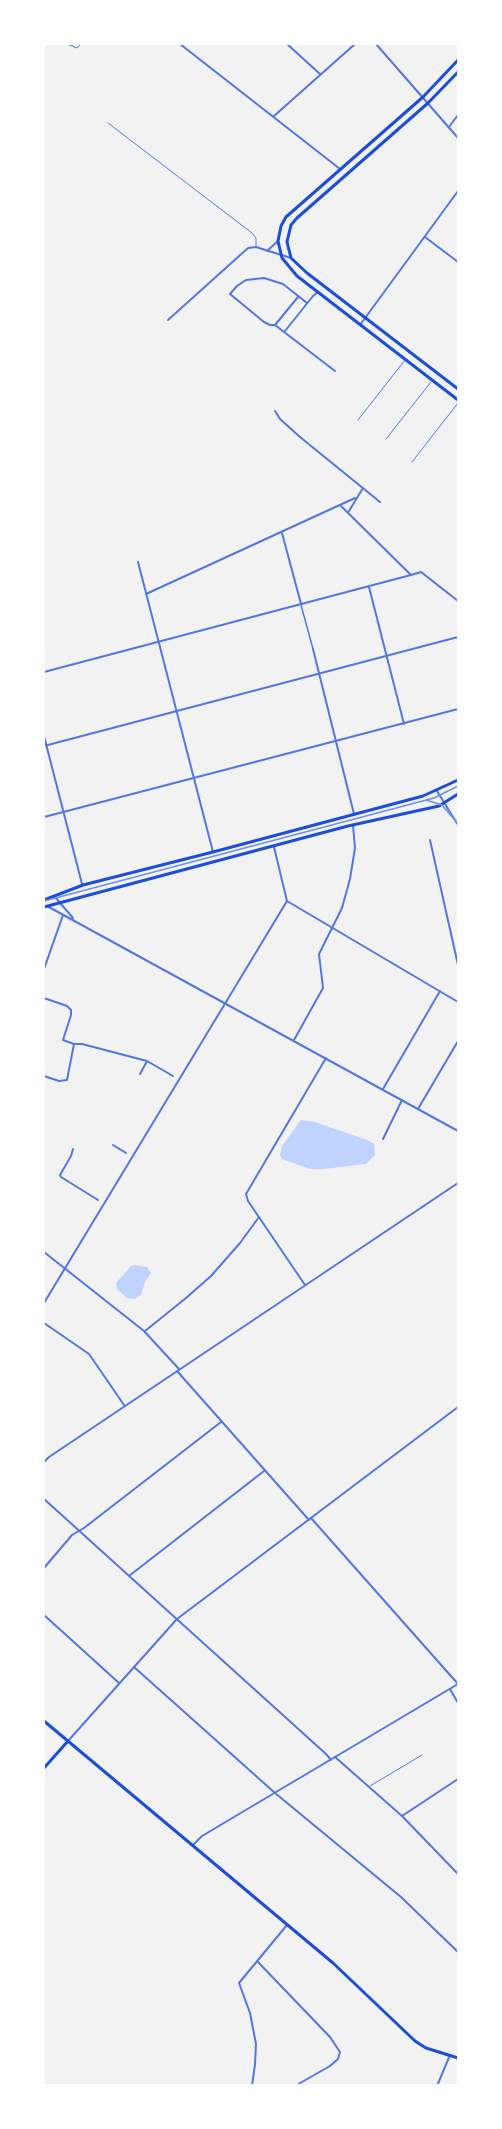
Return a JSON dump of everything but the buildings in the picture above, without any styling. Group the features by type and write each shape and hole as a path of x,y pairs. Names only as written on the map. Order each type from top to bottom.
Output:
{"main road":[{"path":"459,60 423,97 286,217 281,226 278,242 280,255 297,276 459,402"},
{"path":"459,72 428,103 297,218 291,225 287,242 291,258 307,273 459,389"},
{"path":"44,900 83,885 437,791 459,780"},
{"path":"45,906 444,803 459,794"},
{"path":"44,1721 333,1963 421,2045 459,2058"},
{"path":"44,1768 68,1741"}],"street":[{"path":"180,44 340,169"},
{"path":"287,44 320,75"},
{"path":"274,116 355,44"},
{"path":"376,44 459,138"},
{"path":"449,127 459,115"},
{"path":"360,325 459,191"},
{"path":"425,237 459,262"},
{"path":"267,251 278,242"},
{"path":"168,320 249,248 256,247 291,258"},
{"path":"307,303 284,284 264,278 246,280 231,292 232,296 264,322 275,325 335,371"},
{"path":"284,332 318,292"},
{"path":"275,325 298,296"},
{"path":"275,411 280,419 300,437 380,502"},
{"path":"348,512 363,488"},
{"path":"146,594 356,498"},
{"path":"341,506 411,575"},
{"path":"282,533 304,608 354,814"},
{"path":"138,562 213,852"},
{"path":"44,672 421,572 459,601"},
{"path":"369,587 404,724"},
{"path":"45,746 459,637"},
{"path":"44,817 459,709"},
{"path":"44,736 83,885"},
{"path":"437,791 459,825"},
{"path":"294,1040 323,988 319,954 342,908 350,879 355,848 353,825"},
{"path":"430,840 459,965"},
{"path":"44,1304 287,901 274,846"},
{"path":"55,897 75,920"},
{"path":"287,901 459,1002"},
{"path":"45,906 226,1002 459,1131"},
{"path":"44,969 63,915"},
{"path":"383,1089 440,991"},
{"path":"44,998 67,1006 70,1010 71,1015 63,1040 147,1061 173,1076"},
{"path":"418,1109 459,1041"},
{"path":"44,1076 59,1081 66,1080 75,1044"},
{"path":"305,1284 248,1202 246,1192 326,1058"},
{"path":"140,1074 147,1061"},
{"path":"383,1139 402,1100"},
{"path":"113,1145 126,1153"},
{"path":"73,1149 60,1175 61,1178 98,1200"},
{"path":"44,1462 49,1456 459,1183"},
{"path":"144,1331 211,1276 259,1217"},
{"path":"44,1252 144,1331 221,1422 459,1684 202,1836 193,1845"},
{"path":"44,1323 89,1354 125,1406"},
{"path":"68,1741 177,1619 459,1407"},
{"path":"44,1568 72,1534 79,1531 221,1422"},
{"path":"129,1576 265,1470"},
{"path":"44,1499 331,1760"},
{"path":"44,1615 119,1683"},
{"path":"134,1667 275,1793 401,1897 459,1952"},
{"path":"450,1689 459,1703"},
{"path":"335,1757 402,1816 459,1874"},
{"path":"402,1816 459,1779"},
{"path":"252,2085 256,2044 250,2013 239,1983 287,1925"},
{"path":"257,1961 330,2037 340,2052 338,2059 330,2066 295,2085"},
{"path":"437,2085 450,2055"}],"lane":[{"path":"67,44 77,48 81,44"},
{"path":"108,123 252,233 256,238 256,247"},
{"path":"358,420 405,359"},
{"path":"386,439 432,381"},
{"path":"412,462 459,402"},
{"path":"369,1787 422,1755"}],"water":[{"path":"301,1120 315,1122 367,1140 374,1144 375,1155 366,1164 324,1169 310,1169 282,1159 280,1155 282,1146"},
{"path":"131,1266 147,1267 151,1273 141,1295 135,1299 127,1298 117,1289 116,1283"}],"tram line":[{"path":"44,901 434,798 458,786"},
{"path":"426,800 442,805 458,824"}]}
